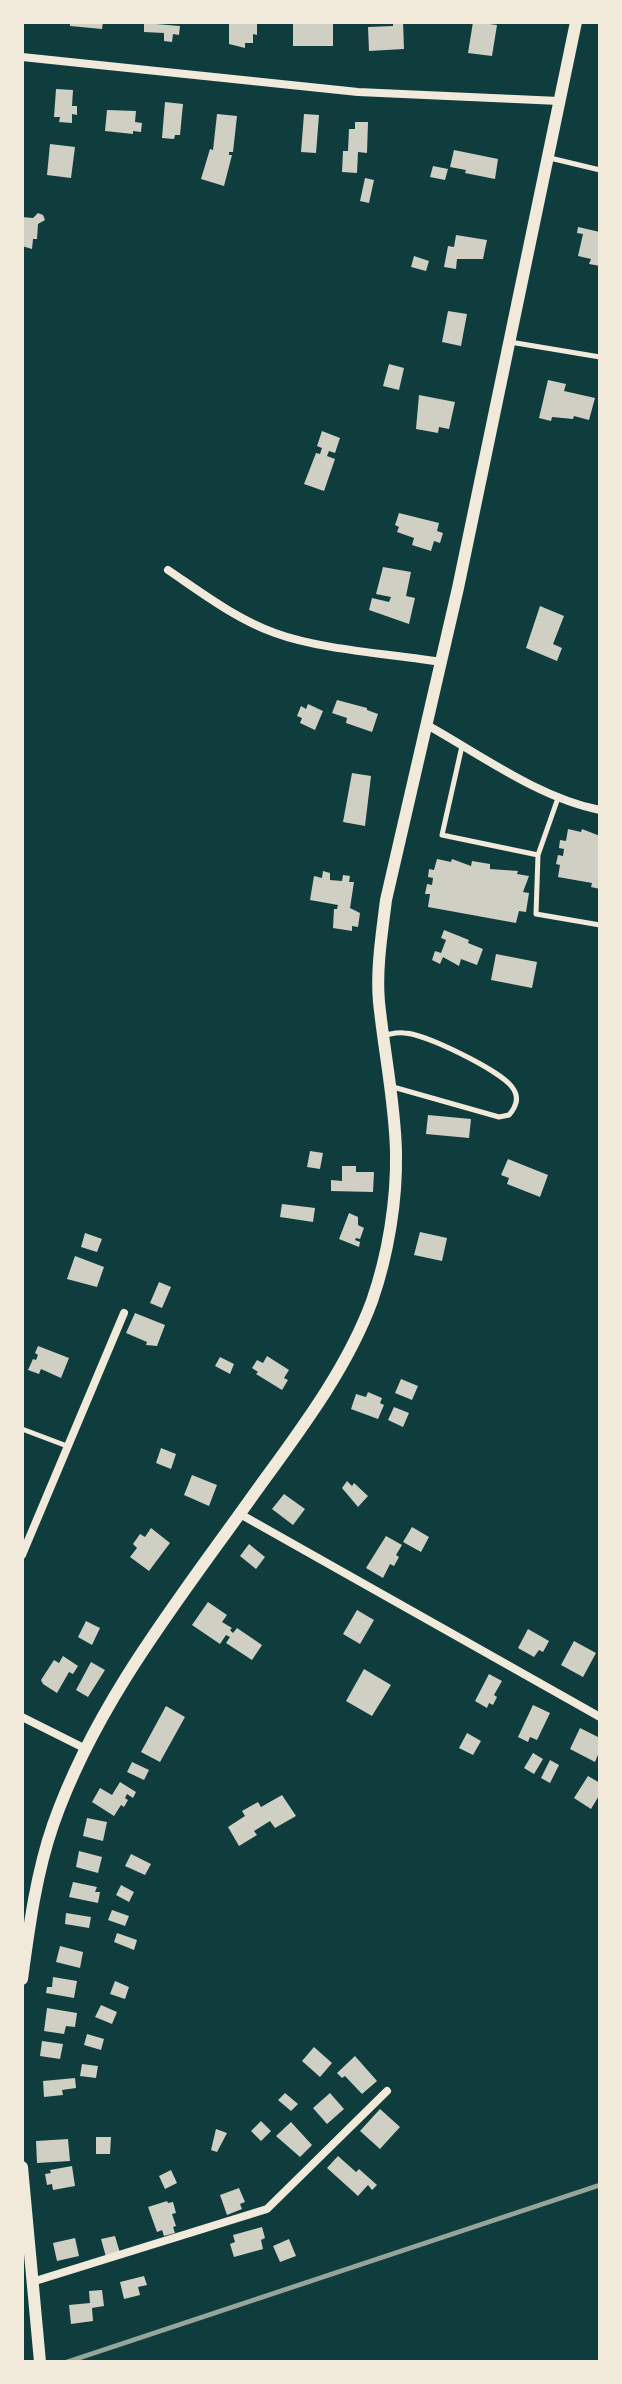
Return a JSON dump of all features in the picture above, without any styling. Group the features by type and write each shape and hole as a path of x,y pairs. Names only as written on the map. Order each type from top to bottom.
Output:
{"main road":[{"path":"22,1979 26,1925 52,1828 86,1749 128,1674 331,1384 355,1341 373,1299 386,1247 395,1176 394,1126 379,999 386,900 441,662 576,22"},
{"path":"22,2167 40,2362"}],"street":[{"path":"22,57 358,92 559,101"},
{"path":"168,570 230,611 276,633 316,643 441,662"},
{"path":"427,725 558,798 600,810"},
{"path":"22,1555 124,1313"},
{"path":"240,1514 600,1717"},
{"path":"22,1717 86,1749"},
{"path":"32,2282 267,2209 387,2091"}],"lane":[{"path":"547,157 600,170"},
{"path":"508,341 600,357"},
{"path":"463,745 442,835 538,855"},
{"path":"558,798 538,855 536,914 600,925"},
{"path":"384,1035 406,1032 455,1052 503,1078 514,1088 517,1098 515,1108 509,1115 499,1117 390,1086"},
{"path":"22,1429 68,1447"}],"building":[{"path":"70,22 103,22 102,29 70,26"},
{"path":"229,22 257,23 253,43 245,43 245,48 229,44"},
{"path":"393,22 403,22 404,49 369,51 368,27 393,26"},
{"path":"473,22 497,25 492,56 468,53"},
{"path":"144,23 180,26 179,35 173,34 172,42 164,41 164,33 144,32"},
{"path":"293,24 333,24 333,46 293,46"},
{"path":"56,89 73,90 72,106 77,106 77,115 72,114 72,123 59,122 60,117 54,117"},
{"path":"165,102 183,104 180,135 175,135 174,139 162,138"},
{"path":"107,110 136,111 135,122 142,123 141,132 105,131"},
{"path":"217,114 237,116 233,152 229,152 232,155 224,186 201,179 210,149 213,150"},
{"path":"304,114 319,115 316,153 301,152"},
{"path":"355,122 368,122 367,153 358,152 357,173 342,172 343,151 348,151 349,129 355,129"},
{"path":"50,144 75,147 71,178 47,175"},
{"path":"454,150 498,159 495,179 450,167"},
{"path":"433,166 448,169 445,180 430,177"},
{"path":"365,178 374,180 369,203 360,201"},
{"path":"38,213 45,220 38,224 37,239 33,239 32,249 22,246 22,217 33,218"},
{"path":"578,227 600,232 600,266 589,264 591,259 578,256 583,234 577,233"},
{"path":"456,235 487,240 483,259 457,259 456,269 444,267 448,246 454,247"},
{"path":"414,256 429,261 426,271 411,267"},
{"path":"448,311 467,314 461,346 442,342"},
{"path":"389,364 404,368 399,390 383,386"},
{"path":"548,380 566,384 564,391 595,398 589,420 574,416 573,419 552,417 551,421 539,418"},
{"path":"419,395 455,402 449,429 439,427 438,433 416,429"},
{"path":"322,431 340,438 335,453 329,451 327,456 335,459 324,491 304,484 316,453 320,454 322,448 317,446"},
{"path":"399,513 439,523 437,531 443,533 440,543 434,541 431,551 412,545 414,538 397,532 399,527 395,525"},
{"path":"383,567 411,572 406,596 415,598 409,624 369,610 372,598 389,602 391,597 376,594"},
{"path":"540,606 564,616 553,644 562,648 557,661 526,648"},
{"path":"337,700 378,714 372,732 346,723 347,718 332,713"},
{"path":"308,704 323,711 315,730 300,723 302,718 297,716 301,706 306,709"},
{"path":"352,773 371,776 365,826 343,822"},
{"path":"568,829 581,832 582,829 600,836 600,889 591,887 592,883 558,877 560,865 556,864 558,855 563,856 564,849 559,848 560,840 566,841"},
{"path":"437,859 451,862 452,859 471,866 472,861 490,864 490,869 518,871 517,874 529,876 523,892 529,893 526,912 519,911 516,923 428,907 430,894 425,894 427,884 432,885 433,878 428,877 429,869 434,870"},
{"path":"323,871 330,873 330,880 342,881 343,875 350,876 349,882 354,882 350,908 360,913 358,927 352,926 352,931 333,928 334,909 338,905 310,900 314,876 322,878"},
{"path":"444,930 483,949 477,965 461,959 459,966 443,957 440,964 432,960 435,951 441,953 446,940 441,938"},
{"path":"496,954 537,962 532,988 491,980"},
{"path":"428,1115 471,1119 469,1138 426,1134"},
{"path":"310,1151 323,1153 320,1169 307,1167"},
{"path":"508,1159 548,1175 540,1197 507,1184 509,1178 501,1175"},
{"path":"342,1166 356,1166 356,1172 374,1172 373,1192 331,1191 331,1180 342,1181"},
{"path":"282,1204 315,1208 313,1222 280,1217"},
{"path":"349,1213 358,1217 358,1225 364,1228 360,1239 355,1240 360,1242 359,1247 339,1239"},
{"path":"420,1232 447,1238 442,1261 414,1255"},
{"path":"85,1233 102,1239 97,1252 81,1247"},
{"path":"75,1256 104,1267 97,1287 67,1279"},
{"path":"159,1282 171,1287 162,1308 150,1303"},
{"path":"135,1313 165,1325 157,1346 146,1345 147,1342 126,1333"},
{"path":"38,1346 69,1358 61,1378 41,1369 39,1374 28,1370 33,1359 36,1360"},
{"path":"267,1356 289,1370 282,1390 256,1374 258,1372 252,1368 257,1360 263,1363"},
{"path":"220,1357 234,1364 230,1374 215,1366"},
{"path":"401,1379 418,1386 412,1400 395,1393"},
{"path":"368,1392 382,1398 380,1403 384,1405 378,1419 351,1409 356,1394 366,1397"},
{"path":"394,1407 409,1413 403,1427 388,1420"},
{"path":"161,1448 176,1454 171,1469 156,1463"},
{"path":"192,1475 217,1485 209,1506 184,1495"},
{"path":"347,1481 352,1486 354,1483 368,1496 358,1507 342,1488"},
{"path":"284,1494 305,1509 293,1525 272,1509"},
{"path":"412,1527 429,1537 421,1552 403,1542"},
{"path":"151,1528 170,1543 149,1571 130,1557 137,1548 133,1544 140,1534 145,1537"},
{"path":"386,1536 402,1545 394,1566 390,1564 383,1578 366,1568"},
{"path":"249,1544 265,1557 256,1569 240,1556"},
{"path":"208,1602 227,1615 222,1622 232,1628 233,1633 237,1628 262,1645 252,1660 226,1643 230,1637 226,1635 220,1644 192,1625"},
{"path":"357,1610 374,1620 360,1644 343,1634"},
{"path":"86,1621 100,1628 92,1645 78,1637"},
{"path":"528,1629 549,1641 543,1652 539,1650 534,1657 518,1648"},
{"path":"574,1641 596,1653 583,1677 561,1665"},
{"path":"63,1656 78,1666 73,1674 69,1672 57,1693 41,1680 54,1660 59,1663"},
{"path":"91,1662 105,1670 88,1697 76,1690"},
{"path":"364,1669 391,1685 372,1716 346,1701"},
{"path":"489,1674 502,1681 494,1695 497,1697 493,1705 489,1703 487,1708 475,1701"},
{"path":"533,1705 550,1713 537,1740 530,1737 528,1742 518,1737"},
{"path":"166,1706 185,1717 160,1762 141,1752"},
{"path":"580,1728 600,1738 600,1750 595,1762 570,1749"},
{"path":"467,1733 481,1741 473,1755 459,1748"},
{"path":"533,1753 543,1759 534,1774 524,1768"},
{"path":"550,1760 559,1765 550,1783 541,1778"},
{"path":"132,1762 149,1770 144,1780 127,1772"},
{"path":"588,1776 600,1783 600,1794 591,1809 574,1798"},
{"path":"120,1782 136,1792 133,1798 127,1794 124,1807 121,1805 114,1816 92,1802 100,1788 112,1795"},
{"path":"282,1795 296,1816 275,1828 270,1821 254,1831 257,1835 239,1846 228,1827 245,1816 242,1811 258,1802 261,1807"},
{"path":"87,1818 107,1822 103,1841 83,1836"},
{"path":"79,1851 102,1857 98,1873 76,1867"},
{"path":"131,1854 151,1864 145,1875 125,1866"},
{"path":"73,1882 97,1887 95,1892 100,1892 98,1903 69,1897"},
{"path":"121,1885 134,1892 129,1902 116,1895"},
{"path":"112,1910 129,1916 125,1926 108,1920"},
{"path":"66,1913 91,1917 89,1928 65,1924"},
{"path":"117,1933 137,1940 134,1950 114,1942"},
{"path":"60,1946 83,1952 80,1968 56,1962"},
{"path":"53,1977 77,1981 74,1998 46,1993 47,1987 52,1987"},
{"path":"115,1981 129,1987 125,1999 110,1994"},
{"path":"101,2005 117,2012 112,2024 95,2017"},
{"path":"47,2008 77,2013 75,2027 66,2026 64,2034 44,2031"},
{"path":"87,2034 104,2039 101,2050 84,2045"},
{"path":"42,2041 63,2044 60,2059 40,2056"},
{"path":"314,2047 332,2063 320,2077 302,2061"},
{"path":"355,2056 377,2081 362,2094 345,2076 342,2078 337,2073"},
{"path":"82,2064 98,2066 96,2078 80,2076"},
{"path":"75,2078 76,2088 62,2090 63,2095 44,2097 43,2081"},
{"path":"285,2093 298,2104 291,2111 278,2100"},
{"path":"330,2093 344,2109 327,2124 313,2108"},
{"path":"380,2109 400,2127 380,2149 360,2131"},
{"path":"261,2121 271,2131 261,2141 251,2131"},
{"path":"291,2122 312,2145 300,2157 276,2136"},
{"path":"216,2129 227,2133 217,2152 211,2150"},
{"path":"96,2137 111,2137 110,2154 96,2154"},
{"path":"68,2139 70,2161 37,2163 36,2141"},
{"path":"338,2156 377,2185 372,2190 368,2185 358,2196 327,2168"},
{"path":"72,2166 75,2186 53,2190 52,2184 47,2185 45,2174 51,2173 50,2170"},
{"path":"171,2170 177,2183 165,2189 159,2176"},
{"path":"239,2188 245,2202 240,2204 242,2209 227,2215 220,2195"},
{"path":"173,2202 176,2213 172,2214 176,2226 173,2227 175,2233 164,2236 162,2230 157,2232 148,2207"},
{"path":"262,2227 265,2238 261,2240 263,2249 234,2257 230,2244 235,2242 233,2235"},
{"path":"115,2236 120,2253 106,2257 101,2239"},
{"path":"75,2238 79,2256 57,2261 53,2243"},
{"path":"289,2239 296,2256 280,2262 273,2246"},
{"path":"144,2276 147,2285 138,2287 140,2295 124,2299 120,2282"},
{"path":"102,2290 104,2306 92,2308 93,2321 71,2324 69,2305 90,2303 89,2291"}],"railway":[{"path":"67,2362 600,2185"}]}
